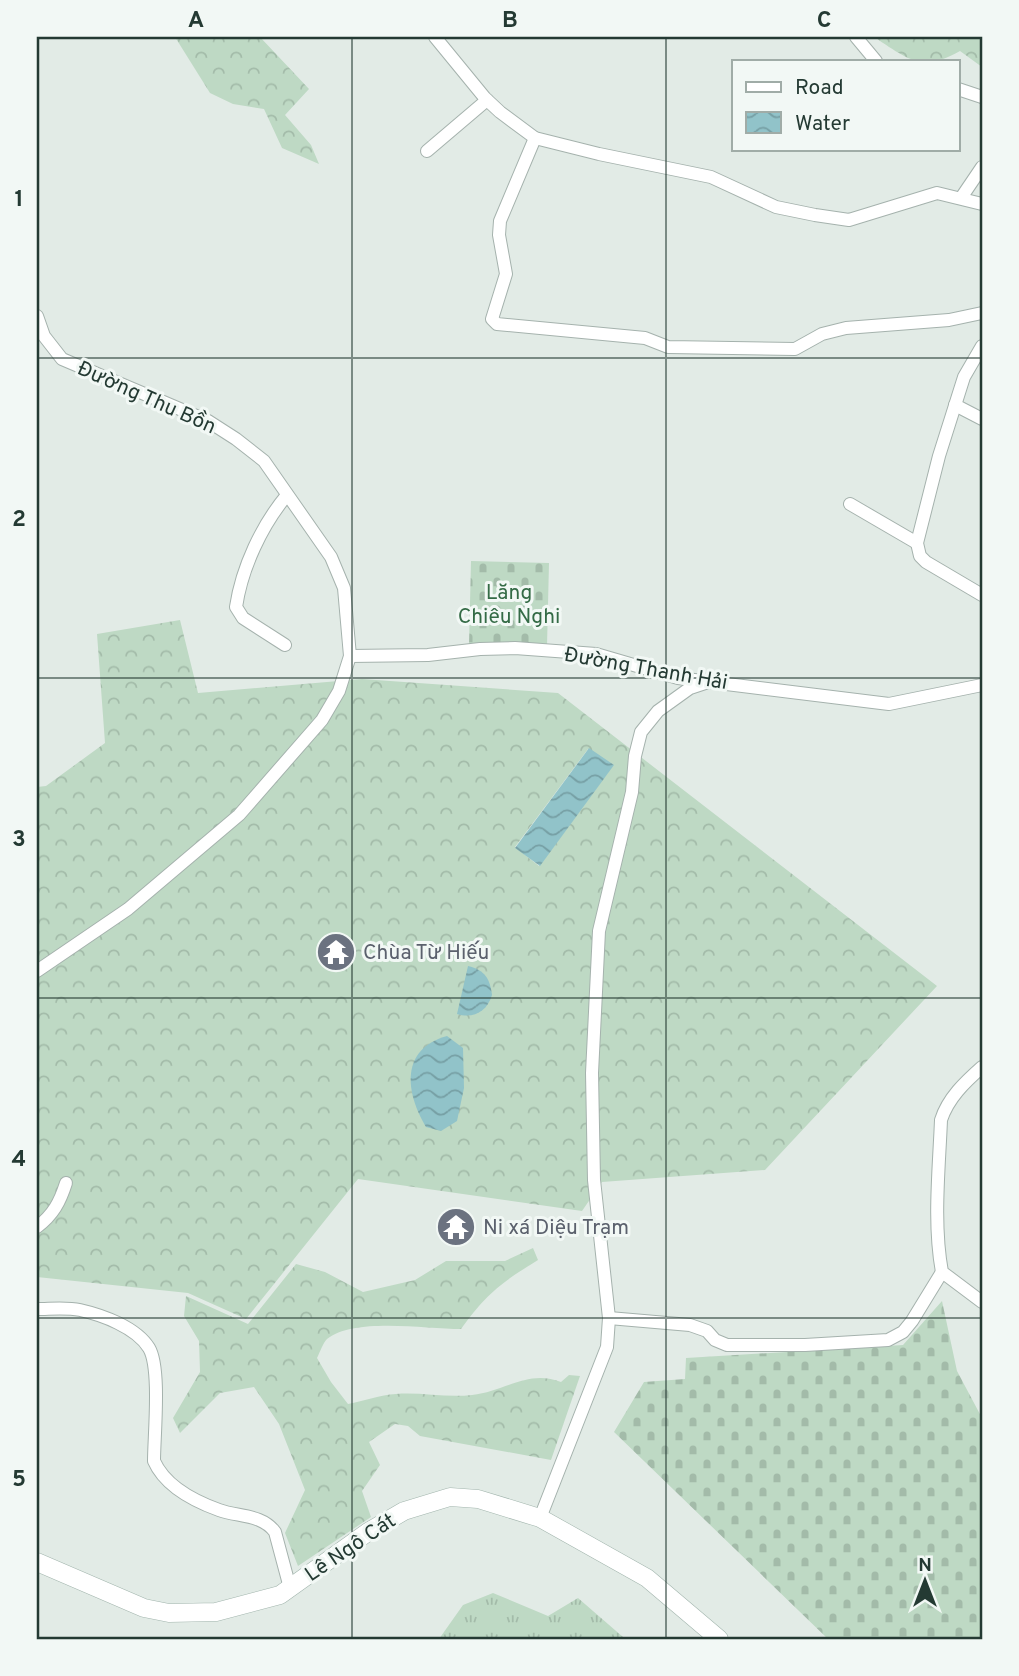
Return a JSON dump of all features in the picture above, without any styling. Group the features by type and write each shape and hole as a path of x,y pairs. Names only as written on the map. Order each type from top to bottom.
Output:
{"street":[{"path":"435,37 487,100 535,138 711,177 776,207 815,215 849,220 937,193 982,204"},
{"path":"856,37 875,60"},
{"path":"960,90 982,97"},
{"path":"427,151 487,100"},
{"path":"535,138 500,221 499,235 506,274 492,319 497,324 645,338 668,347 794,349 822,334 846,328 949,320 982,313"},
{"path":"961,198 982,167"},
{"name":"Đường Thu Bồn","path":"37,316 44,336 62,359 208,421 264,461 331,556 344,588 350,656"},
{"path":"982,346 964,377 939,456 917,543 920,556 926,562 982,595"},
{"path":"955,405 982,419"},
{"path":"285,645 243,618 236,607 244,574 270,516 287,495"},
{"path":"850,504 917,543"},
{"name":"Đường Thanh Hải","path":"350,656 428,655 514,648 596,654 678,678 889,704 982,685"},
{"path":"37,971 128,909 239,815 322,720 339,691 350,656"},
{"path":"540,1518 607,1347 610,1318 594,1180 592,1073 599,931 632,792 635,756 641,732 658,712 690,688 710,681"},
{"path":"982,1067 945,1107 937,1208 938,1252 942,1272 982,1302"},
{"path":"37,1227 51,1217 66,1183"},
{"path":"610,1318 690,1325 707,1331 715,1340 727,1345 805,1345 888,1340 903,1332 912,1321 942,1272"},
{"path":"37,1308 78,1309 111,1320 136,1335 150,1349 154,1369 154,1461 158,1469 178,1490 220,1510 254,1518 270,1526 275,1532 290,1588"},
{"name":"Lê Ngô Cát","path":"37,1562 144,1608 169,1613 216,1612 280,1595 368,1532 404,1511 450,1497 478,1499 540,1518 647,1578 719,1639"}],"green space":[{"path":"175,37 260,37 309,89 285,115 311,145 319,164 282,148 264,109 233,104 210,93"},
{"path":"874,37 982,37 982,67 960,51 939,60 915,60 896,52"},
{"name":"Lăng Chiêu Nghi","path":"471,561 549,563 547,646 469,645"},
{"path":"180,620 198,693 362,679 558,693 937,986 765,1170 602,1182 582,1211 358,1179 246,1319 188,1293 37,1277 37,787 46,786 105,743 97,634","holes":["588,749 613,765 539,866 515,847"]},
{"path":"533,1248 538,1260 495,1290 461,1329 391,1326 354,1328 327,1339 317,1358 348,1404 396,1394 472,1395 538,1378 561,1382 569,1375 580,1376 551,1460 420,1436 408,1426 395,1424 369,1442 380,1465 362,1491 371,1517 298,1566 285,1533 305,1490 279,1424 254,1387 220,1393 180,1433 173,1418 200,1372 199,1341 184,1316 186,1296 248,1324 296,1264 325,1272 363,1292 415,1280 446,1261 505,1261"},
{"path":"942,1301 957,1371 982,1418 982,1639 828,1639 614,1432 644,1382 685,1379 686,1358 903,1345"},
{"path":"493,1593 548,1616 578,1598 623,1637 439,1639 463,1605"}],"water":[{"path":"589,748 614,765 540,866 515,848"},
{"path":"468,966 486,976 492,995 483,1010 469,1016 457,1014"},
{"path":"447,1036 463,1048 464,1088 457,1121 441,1131 426,1127 419,1114 411,1086 411,1073 414,1061 421,1051 432,1042"}],"place":[{"name":"Chùa Từ Hiếu","path":"336,952"},
{"name":"Ni xá Diệu Trạm","path":"456,1227"}]}
